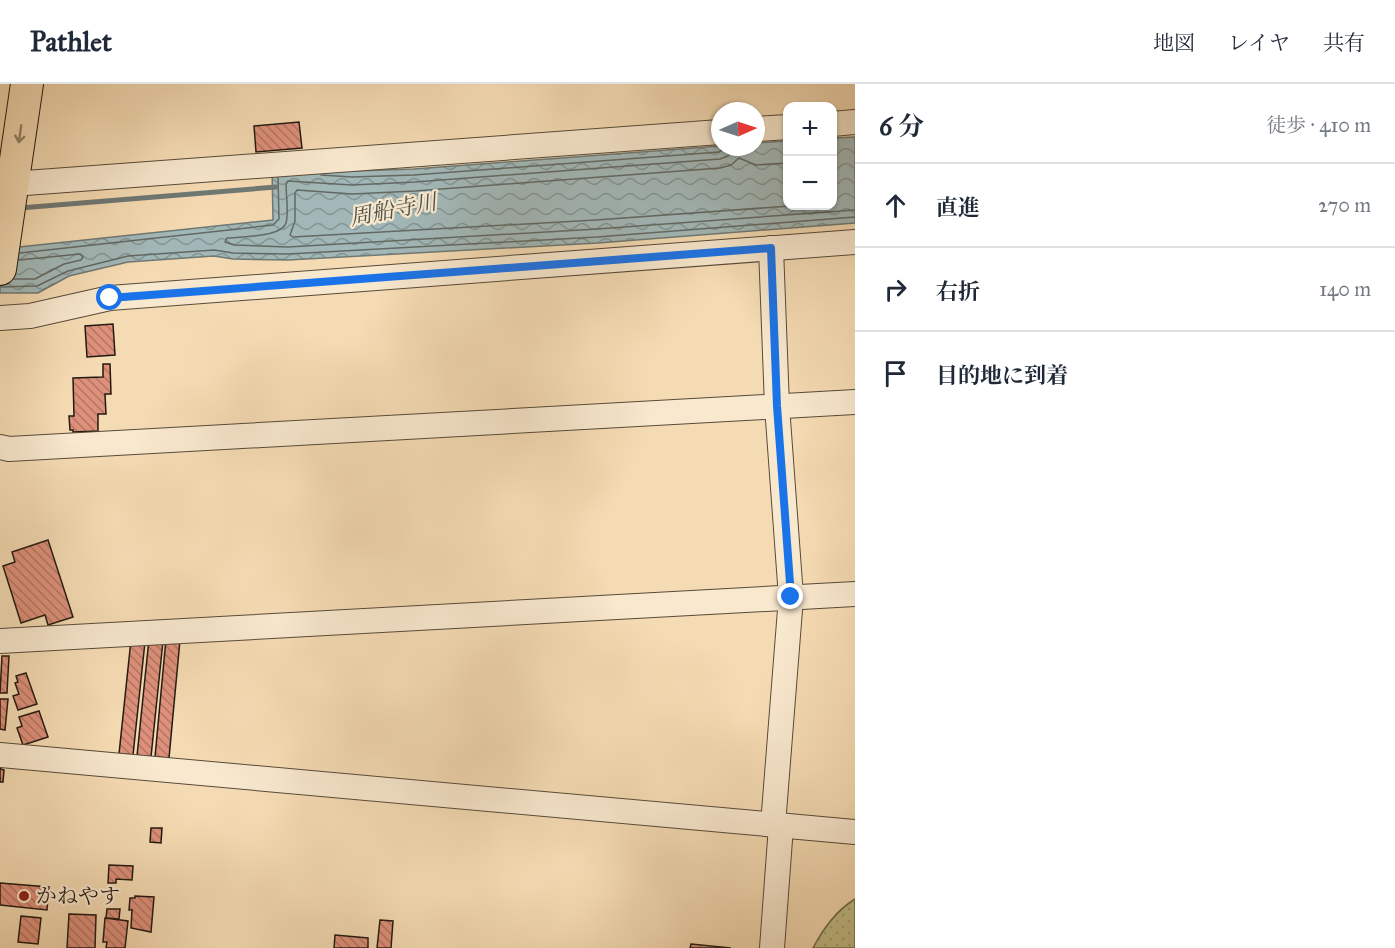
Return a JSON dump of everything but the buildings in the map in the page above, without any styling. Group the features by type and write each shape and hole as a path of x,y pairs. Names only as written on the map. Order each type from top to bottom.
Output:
{"main road":[{"path":"0,269 27,84"}],"street":[{"path":"837,123 855,122"},
{"path":"765,128 783,127"},
{"path":"12,184 711,133"},
{"path":"0,318 30,316 110,298 855,242"},
{"path":"771,248 777,406 791,597 772,948"},
{"path":"0,447 9,449 855,402"},
{"path":"0,641 855,594"},
{"path":"0,755 855,832"}],"shaded area":[{"path":"855,899 855,948 813,948 831,920"}],"water":[{"name":"周船寺川","path":"855,137 855,223 598,243 288,260 233,259 214,256 128,262 69,276 38,293 0,293 0,249 273,220 272,168 302,167 353,171 414,169 711,147 711,156 765,156 765,142 783,141 783,210 837,210 837,138"}],"waterway":[{"path":"20,208 276,187"}],"place":[{"name":"かねやす","path":"24,896"}],"route":[{"path":"110,298 771,248 777,406 791,597"}]}
